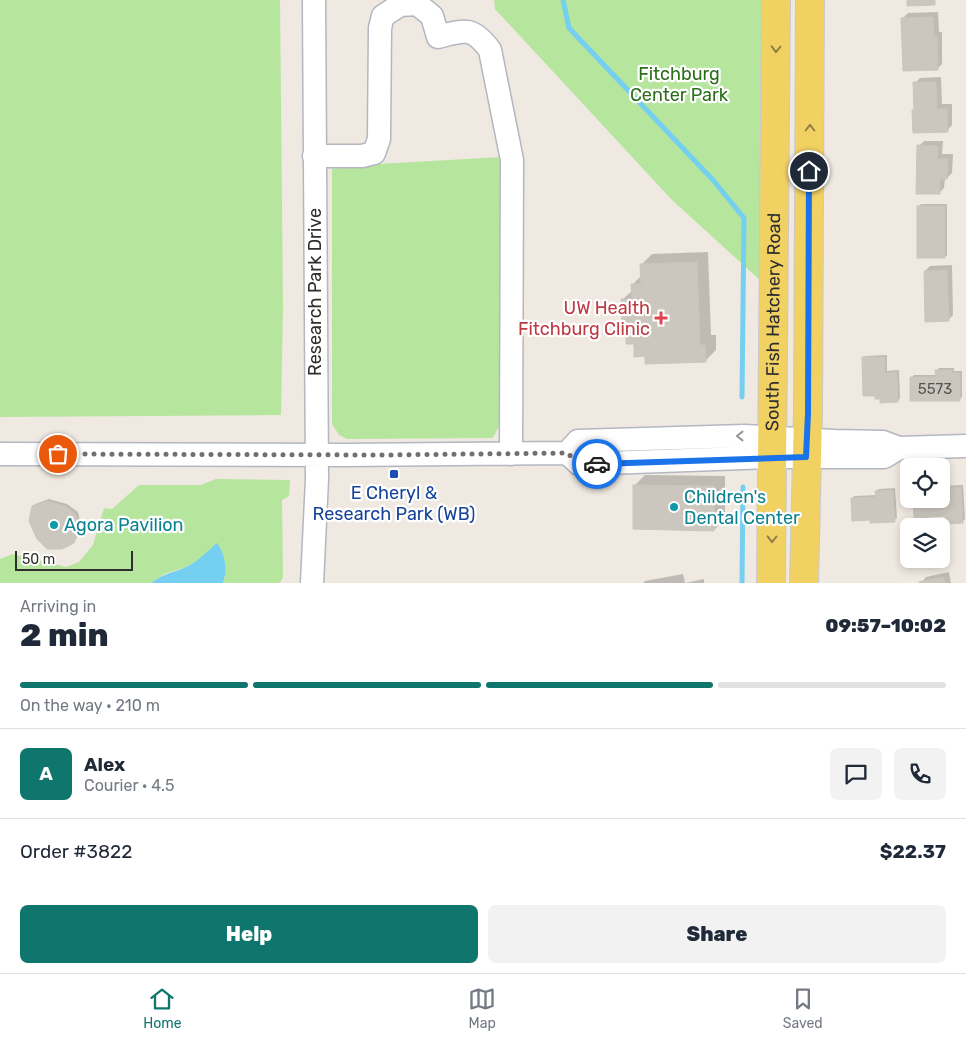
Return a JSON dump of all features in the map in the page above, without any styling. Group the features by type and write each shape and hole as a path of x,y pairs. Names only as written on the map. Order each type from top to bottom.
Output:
{"main road":[{"name":"South Fish Hatchery Road","path":"771,583 776,0"},
{"name":"South Fish Hatchery Road","path":"804,583 808,413 810,0"}],"street":[{"name":"Research Park Drive","path":"312,583 315,551 317,455 314,0"},
{"path":"314,156 362,156 374,153 379,139 380,28 382,16 400,4 417,4 432,16 438,37 463,30 481,38 490,50 512,160 511,454"},
{"path":"0,454 317,455 567,453 578,441 744,436 772,447 806,448 884,457 899,448 966,446"}],"green space":[{"path":"0,0 280,0 283,306 281,415 0,417"},
{"name":"Fitchburg Center Park","path":"494,0 764,0 762,282 672,200 495,9"},
{"path":"502,157 500,424 493,438 347,439 339,435 332,424 332,169 362,165"},
{"path":"216,479 290,480 289,496 282,500 283,577 280,583 223,583 225,577 210,549 203,557 186,567 164,574 151,583 0,583 0,559 13,554 66,567 79,562 93,545 104,508 112,509 139,485 201,485"}],"water":[{"path":"217,543 225,562 223,583 151,583 192,564"}],"building":[{"path":"907,0 935,0 935,5 907,6"},
{"path":"933,17 934,37 937,37 938,70 903,71 901,18"},
{"path":"913,82 936,82 937,109 947,109 948,132 913,133"},
{"path":"917,145 938,146 937,159 948,159 947,179 940,179 940,194 916,194"},
{"path":"917,206 945,206 945,258 917,258"},
{"name":"UW Health Fitchburg Clinic","path":"697,262 700,345 705,345 706,362 645,364 645,356 634,357 634,344 626,344 626,336 622,336 621,299 632,299 631,284 641,284 640,264"},
{"path":"947,270 949,321 925,322 924,271"},
{"path":"862,357 885,357 885,373 897,372 898,402 880,403 880,399 875,399 875,396 863,396"},
{"path":"935,370 952,370 952,373 960,373 960,401 910,401 910,377 936,377"},
{"name":"Children's Dental Center","path":"633,485 715,486 714,531 633,529"},
{"path":"950,487 961,487 963,523 950,524 950,518 945,518 945,516 914,518 913,508 950,508"},
{"path":"893,490 895,522 870,523 870,520 852,521 851,498 876,497 875,491"},
{"name":"Agora Pavilion","path":"46,501 65,506 76,515 79,529 74,543 62,549 47,549 37,539 29,521 32,506"},
{"path":"943,577 945,583 919,583 919,582"}],"waterway":[{"path":"563,0 569,28 713,180 744,218 742,397"},
{"path":"742,583 743,487"}],"way so far":[{"path":"58,454 457,455 567,453 580,464 597,464"}],"place":[{"name":"UW Health Fitchburg Clinic","path":"661,318"},
{"name":"E Cheryl & Research Park (WB)","path":"394,474"},
{"name":"Children's Dental Center","path":"674,507"},
{"name":"Agora Pavilion","path":"54,525"}],"route":[{"path":"597,464 806,457 808,413 809,171"}]}
